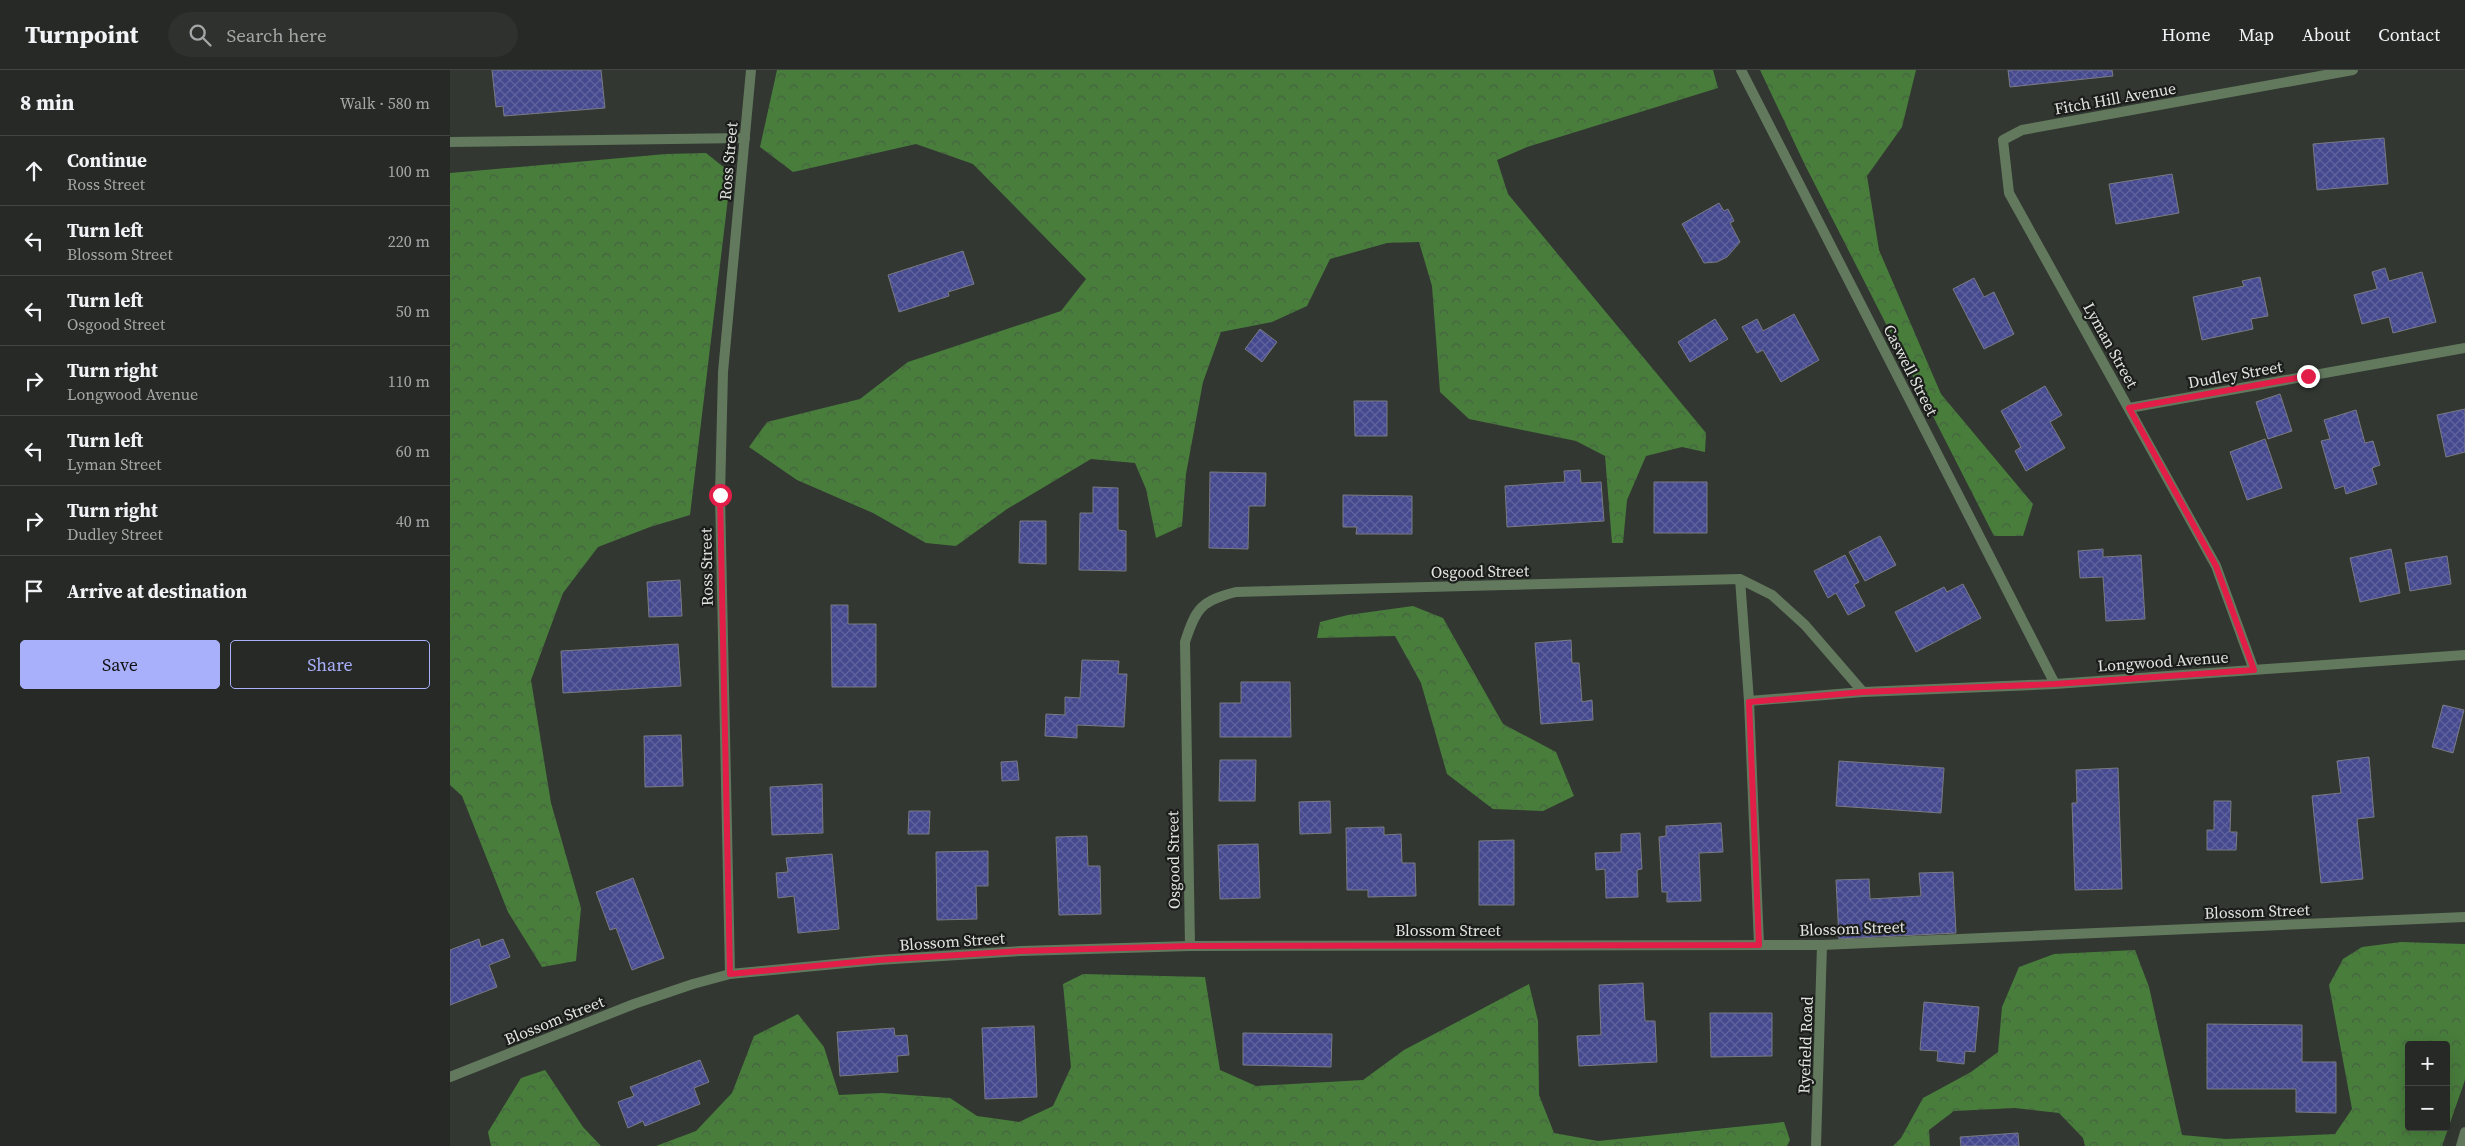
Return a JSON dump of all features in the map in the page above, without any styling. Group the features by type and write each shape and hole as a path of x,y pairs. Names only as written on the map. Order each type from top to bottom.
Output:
{"street":[{"name":"Ross Street","path":"730,974 720,495 723,372 751,70"},
{"name":"Caswell Street","path":"1741,70 2055,684"},
{"name":"Fitch Hill Avenue","path":"2003,140 2022,130 2353,70"},
{"path":"450,142 745,138"},
{"name":"Lyman Street","path":"2003,140 2009,193 2216,566 2254,670"},
{"name":"Dudley Street","path":"2129,408 2465,348"},
{"path":"1740,579 1772,595 1805,625 1863,692"},
{"path":"1740,579 1749,702 1759,945"},
{"name":"Osgood Street","path":"1190,946 1185,642 1193,617 1212,598 1236,592 1740,579"},
{"name":"Longwood Avenue","path":"1749,702 1863,692 2055,684 2465,655"},
{"name":"Blossom Street","path":"450,1077 634,1004 693,984 730,974 878,960 1021,951 1190,946 1822,944 2465,917"},
{"name":"Ryefield Road","path":"1816,1146 1822,944"},
{"path":"2461,1146 2465,1132"}],"green space":[{"path":"777,70 1713,70 1718,88 1527,147 1497,160 1508,194 1706,433 1705,452 1682,447 1646,456 1627,500 1623,543 1612,543 1605,456 1576,441 1469,419 1440,392 1432,286 1419,242 1387,243 1330,259 1307,306 1272,322 1221,332 1203,382 1186,474 1182,526 1156,538 1146,489 1135,463 1091,459 1007,509 956,546 926,543 873,513 797,480 749,447 767,422 860,399 908,362 1061,311 1086,279 973,164 916,144 793,172 760,147"},
{"path":"1760,70 1916,70 1902,127 1867,176 1879,250 1941,394 2033,504 2023,536 1994,536 1805,165"},
{"path":"706,153 731,173 690,515 650,527 598,547 563,593 531,680 551,803 581,908 576,961 542,967 508,912 462,796 450,785 450,173 666,154"},
{"path":"1413,606 1443,618 1503,724 1556,752 1574,796 1543,811 1493,809 1447,774 1421,683 1395,636 1317,638 1320,622 1348,615"},
{"path":"2401,942 2465,944 2465,1080 2450,1123 2450,1041 2405,1041 2405,1131 2447,1131 2442,1146 2085,1146 2083,1138 2059,1113 2015,1108 1954,1111 1929,1130 1930,1146 1893,1146 1901,1138 1923,1098 1971,1072 1998,1052 2002,1007 2019,967 2054,954 2135,950 2149,987 2182,1135 2226,1139 2335,1134 2352,1109 2329,985 2343,959 2362,947"},
{"path":"1083,974 1205,977 1220,1070 1256,1086 1363,1080 1404,1050 1529,984 1538,1021 1539,1095 1554,1133 1598,1141 1784,1122 1790,1140 1787,1146 656,1146 696,1131 732,1093 754,1036 798,1014 824,1047 839,1095 882,1093 950,1098 977,1116 1019,1122 1053,1106 1071,1067 1063,984"},
{"path":"545,1070 583,1127 601,1146 491,1146 488,1132 521,1078"}],"building":[{"path":"492,70 601,70 605,108 504,116 503,106 496,107"},
{"path":"2008,70 2112,70 2113,76 2010,87"},
{"path":"2384,138 2388,184 2317,190 2313,144"},
{"path":"2172,174 2179,213 2116,224 2109,184"},
{"path":"1719,203 1724,211 1728,209 1734,221 1730,223 1740,242 1727,257 1717,262 1704,263 1682,224"},
{"path":"963,251 974,284 948,292 949,296 899,312 888,275"},
{"path":"2385,268 2389,281 2422,272 2436,322 2393,333 2389,317 2362,324 2354,295 2377,289 2372,272"},
{"path":"2260,277 2268,316 2251,319 2253,329 2202,340 2193,297 2244,286 2242,281"},
{"path":"1974,278 1984,297 1994,292 2014,334 1984,349 1953,289"},
{"path":"1794,314 1819,360 1781,382 1763,350 1757,353 1742,327 1757,319 1763,331"},
{"path":"1715,319 1728,339 1690,362 1678,342"},
{"path":"1260,329 1277,342 1262,362 1245,349"},
{"path":"2045,386 2062,415 2050,422 2065,448 2026,471 2015,451 2021,447 2001,411"},
{"path":"2280,394 2292,431 2268,439 2256,402"},
{"path":"1354,401 1387,401 1387,436 1355,436"},
{"path":"2465,409 2465,452 2446,457 2437,415"},
{"path":"2356,410 2365,443 2373,441 2380,465 2372,468 2377,484 2346,494 2344,486 2335,489 2321,441 2330,439 2324,420"},
{"path":"2265,439 2282,488 2247,500 2230,452"},
{"path":"1580,470 1581,483 1601,482 1604,521 1507,527 1505,486 1565,482 1564,471"},
{"path":"1210,472 1266,473 1265,506 1249,506 1248,549 1209,548"},
{"path":"1654,482 1707,482 1707,533 1654,533"},
{"path":"1093,487 1118,488 1118,530 1126,531 1126,571 1079,570 1080,513 1093,513"},
{"path":"1343,495 1412,496 1412,534 1356,534 1357,527 1343,527"},
{"path":"1020,521 1046,521 1046,564 1019,563"},
{"path":"1880,536 1896,565 1865,581 1849,552"},
{"path":"2103,549 2103,557 2141,555 2145,619 2106,621 2103,577 2080,578 2078,551"},
{"path":"2391,549 2400,593 2360,602 2350,558"},
{"path":"1845,555 1859,582 1854,585 1865,606 1848,615 1836,593 1828,598 1814,571"},
{"path":"2447,556 2451,584 2410,591 2405,563"},
{"path":"680,580 682,616 649,617 647,582"},
{"path":"1963,584 1981,618 1916,652 1895,612 1944,587 1947,592"},
{"path":"831,605 848,605 848,624 876,624 876,687 832,687"},
{"path":"1571,640 1572,663 1579,663 1582,702 1592,700 1593,720 1541,724 1535,643"},
{"path":"678,644 681,686 563,693 561,651"},
{"path":"1082,660 1119,661 1118,674 1127,674 1124,727 1077,725 1077,738 1045,736 1046,714 1065,715 1065,697 1080,698"},
{"path":"1241,682 1290,682 1291,737 1220,737 1220,703 1241,703"},
{"path":"2443,705 2464,710 2453,753 2432,747"},
{"path":"681,735 683,786 645,787 644,736"},
{"path":"2369,757 2374,817 2357,819 2363,879 2321,883 2312,796 2341,793 2337,761"},
{"path":"1220,760 1256,760 1255,801 1219,801"},
{"path":"1017,761 1019,780 1002,781 1001,762"},
{"path":"1839,761 1944,768 1941,813 1836,806"},
{"path":"2118,768 2122,889 2075,890 2072,803 2077,803 2076,770"},
{"path":"822,784 823,833 772,835 770,787"},
{"path":"1330,801 1331,833 1300,834 1299,802"},
{"path":"2214,801 2231,801 2230,832 2237,832 2236,850 2207,850 2207,830 2214,830"},
{"path":"909,811 930,811 929,834 908,834"},
{"path":"1721,823 1723,852 1699,853 1701,901 1667,902 1667,892 1662,892 1659,837 1666,836 1666,826"},
{"path":"1384,827 1384,835 1401,834 1402,863 1415,863 1416,896 1368,897 1368,890 1347,890 1346,828"},
{"path":"1640,833 1642,869 1637,870 1638,897 1606,898 1605,869 1596,870 1595,853 1621,852 1621,834"},
{"path":"1087,836 1088,866 1100,866 1101,914 1059,915 1056,837"},
{"path":"1514,840 1514,905 1479,905 1479,841"},
{"path":"1258,844 1260,898 1220,899 1218,845"},
{"path":"988,851 988,886 976,886 977,919 937,920 936,852"},
{"path":"832,854 839,929 798,933 794,896 778,898 776,873 788,872 786,858"},
{"path":"1953,872 1956,933 1839,939 1836,880 1869,879 1870,899 1921,896 1919,873"},
{"path":"633,878 664,958 632,970 616,928 610,930 596,892"},
{"path":"479,939 481,947 503,939 510,957 489,965 497,987 450,1005 450,950"},
{"path":"1643,983 1645,1021 1655,1021 1657,1062 1579,1066 1577,1036 1601,1035 1599,985"},
{"path":"1924,1002 1979,1007 1975,1052 1965,1051 1964,1064 1937,1061 1938,1051 1920,1050"},
{"path":"1710,1013 1772,1013 1772,1056 1711,1057"},
{"path":"2207,1024 2302,1025 2302,1062 2336,1062 2336,1113 2296,1112 2296,1089 2207,1089"},
{"path":"1034,1026 1037,1097 985,1099 982,1028"},
{"path":"894,1028 895,1036 907,1035 909,1055 897,1056 898,1072 840,1076 837,1032"},
{"path":"1243,1033 1332,1034 1331,1067 1243,1065"},
{"path":"700,1060 709,1082 694,1088 700,1104 645,1126 643,1121 628,1128 618,1102 634,1096 630,1087"},
{"path":"2018,1133 2019,1146 1961,1146 1960,1137"}],"route":[{"path":"720,495 730,974 878,960 1021,951 1190,946 1759,945 1749,702 1863,692 2055,684 2254,670 2216,566 2129,408 2308,376"}]}
